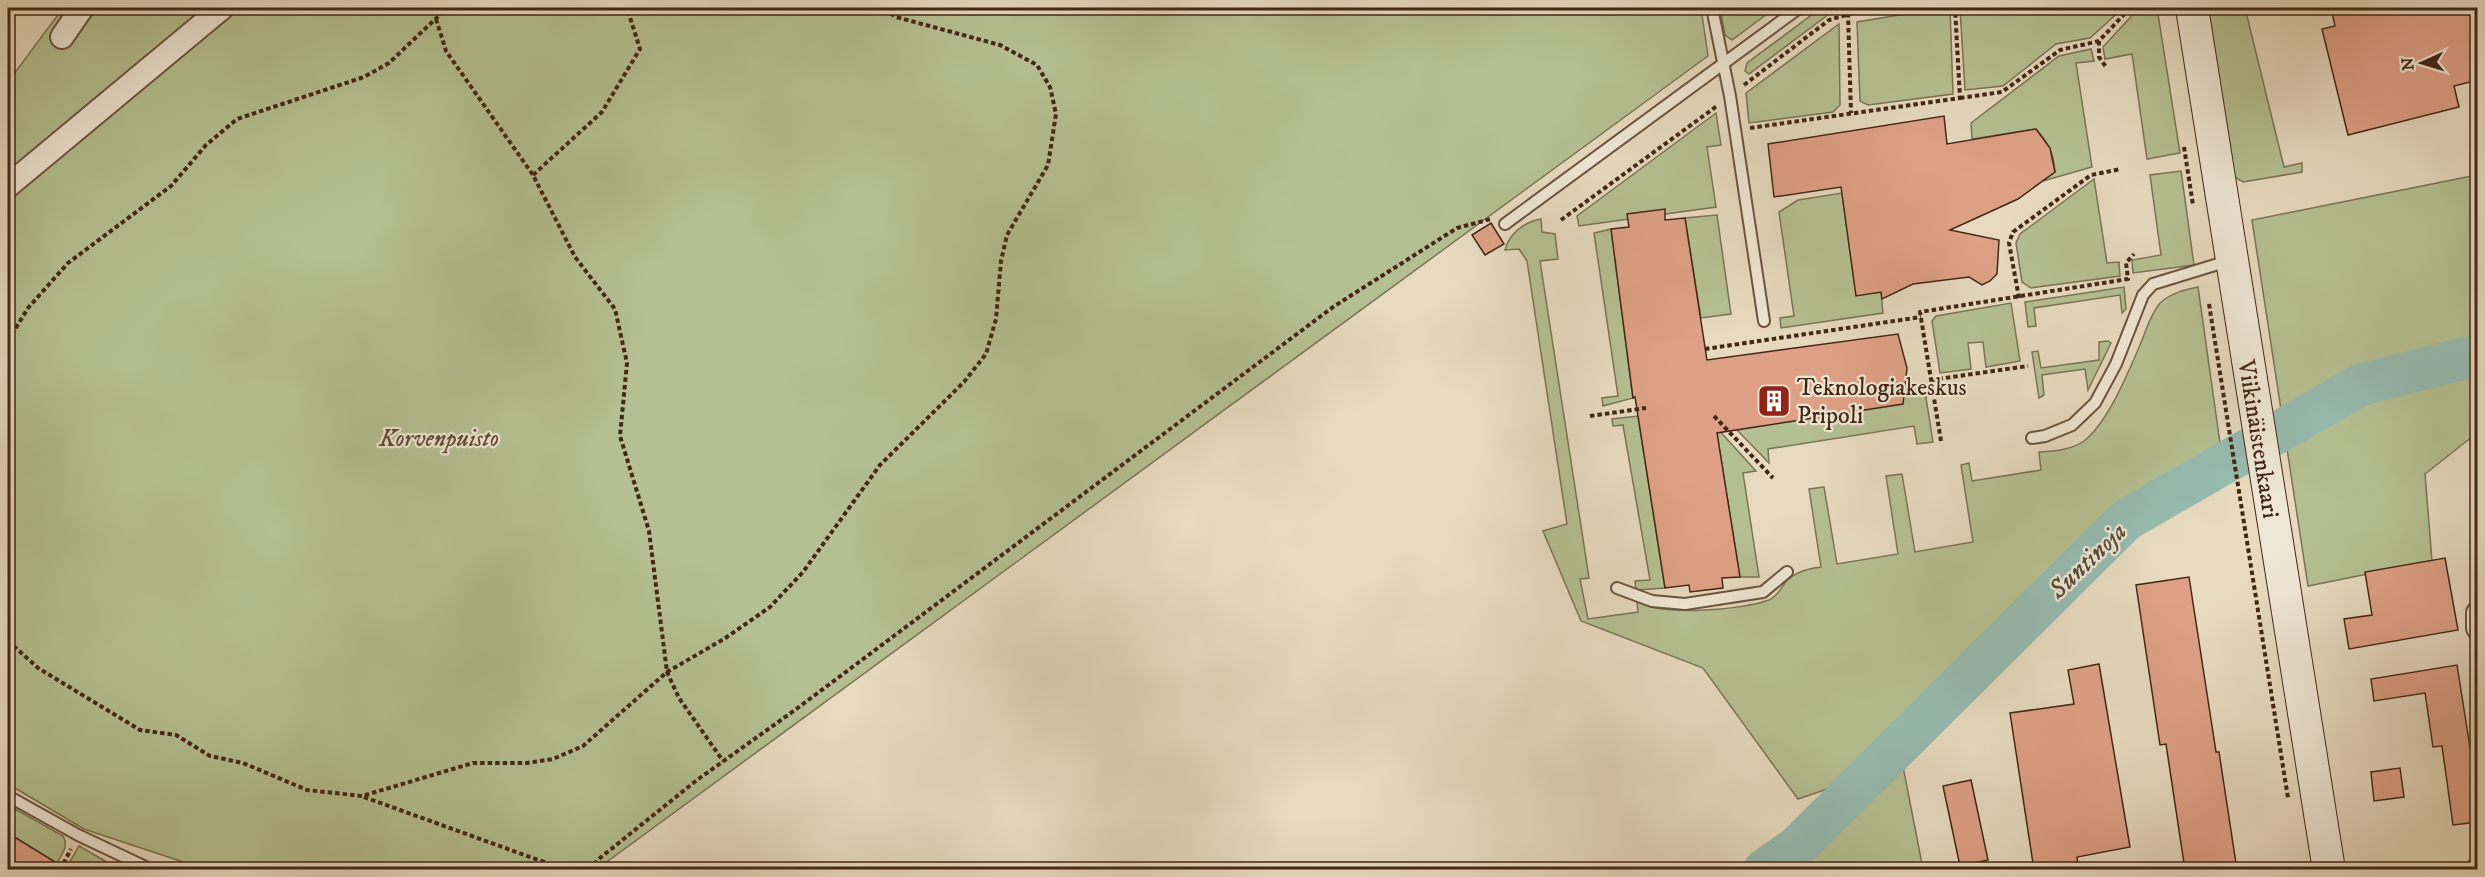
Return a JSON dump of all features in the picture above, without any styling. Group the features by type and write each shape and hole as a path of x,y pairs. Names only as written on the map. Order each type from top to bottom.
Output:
{"street":[{"path":"62,37 82,8"},
{"path":"8,186 222,8"},
{"name":"Viikinäistenkaari","path":"2192,8 2231,260 2243,434 2328,870"},
{"path":"2478,613 2478,628"}],"lane":[{"path":"1712,8 1764,321"},
{"path":"1505,224 1799,8"},
{"path":"2032,438 2045,436 2072,424 2095,403 2116,364 2142,295 2153,284 2231,260"},
{"path":"1617,588 1652,601 1685,604 1763,592 1787,572"},
{"path":"8,796 78,835 152,870"}],"path":[{"path":"8,341 28,308 68,263 171,186 206,146 237,119 364,77 389,63 447,8"},
{"path":"533,175 602,112 640,49 627,8"},
{"path":"362,796 472,763 527,763 553,759 583,746 667,672 724,639 770,607 803,572 880,465 964,382 986,354 996,320 1001,261 1008,235 1048,165 1056,114 1050,87 1037,65 1000,45 896,17 881,8"},
{"path":"1955,8 1960,98"},
{"path":"1734,130 2002,92 2060,50 2099,41 2130,8"},
{"path":"1850,10 1851,113"},
{"path":"436,19 446,51 533,175 575,257 615,309 627,363 620,436 649,531 667,672 679,698 723,761"},
{"path":"2099,41 2100,57 2106,67"},
{"path":"2019,298 2009,243 2013,232 2091,175 2121,169"},
{"path":"589,870 609,850 723,761 795,710 1333,307 1457,228 1526,209"},
{"path":"1941,441 1920,312 2128,279 2126,263 2134,254"},
{"path":"1706,349 1921,317"},
{"path":"1931,380 2028,366"},
{"path":"1590,416 1646,408"},
{"path":"1714,416 1773,478"},
{"path":"2243,434 2288,799"},
{"path":"8,640 38,668 140,730 176,735 210,756 243,763 307,790 362,796 566,870"},
{"path":"60,870 78,835"}],"green space":[{"name":"Korvenpuisto","path":"63,8 1701,8 1708,56 597,869 204,869 84,829 8,784 8,82"},
{"path":"1720,8 1775,8 1732,40 1725,35"},
{"path":"1821,8 1837,8 1749,74 1745,71 1747,63"},
{"path":"1950,8 1953,94 1868,105 1860,101 1857,22"},
{"path":"1960,8 2123,8 2090,38 2056,44 2003,86 1965,90"},
{"path":"2139,8 2157,8 2180,153 2147,159 2132,54 2105,59 2103,47"},
{"path":"2205,8 2245,8 2284,167 2302,163 2302,172 2243,182 2233,176"},
{"path":"1839,24 1840,105 1833,112 1749,123 1746,93"},
{"path":"2091,49 2094,61 2076,63 2092,167 2043,181 2055,172 2050,149 2036,129 1972,139 1971,123 2059,56"},
{"path":"1716,113 1721,145 1707,147 1716,207 1579,226 1577,216"},
{"path":"2181,171 2194,265 2133,273 2132,260 2161,255 2150,175"},
{"path":"2477,175 2477,433 2425,474 2432,561 2308,586 2252,220"},
{"path":"2094,179 2107,263 2119,262 2120,276 2031,288 2022,282 2016,243 2020,234"},
{"path":"1842,193 1856,295 1881,292 1883,313 1781,328 1780,318 1794,316 1779,212 1798,200"},
{"path":"1717,215 1731,314 1701,318 1685,218"},
{"path":"1541,219 1542,232 1555,234 1558,259 1540,261 1589,578 1580,579 1588,619 1638,612 1637,601 1663,609 1702,610 1740,607 1773,598 1791,577 1805,570 1821,567 1809,489 1824,487 1837,564 1898,554 1886,476 1902,474 1915,552 1973,542 1961,465 1969,463 1972,481 2041,470 2039,452 2068,448 2084,441 2093,433 2109,410 2160,303 2173,294 2198,287 2220,443 2115,512 1830,788 1798,799 1703,668 1581,621 1543,531 1567,524 1527,261 1519,249 1505,250 1510,239 1518,230"},
{"path":"1611,229 1633,398 1603,406 1602,398 1618,396 1594,233"},
{"path":"2124,287 2126,309 2122,313 2120,295 2034,308 2036,326 2028,327 2025,302"},
{"path":"2011,303 2020,361 1986,367 1983,342 1968,343 1971,369 1940,373 1932,321 1936,316"},
{"path":"2099,342 2111,343 2088,390 2085,369 2042,375 2044,395 2039,398 2032,352 2038,351 2041,368 2099,360"},
{"path":"1924,385 1933,442 1917,444 1914,426 1768,449 1769,463 1736,429"},
{"path":"1638,416 1665,588 1636,590 1635,581 1650,580 1623,425 1613,426 1612,419"},
{"path":"1716,427 1756,471 1743,473 1759,577 1740,577"},
{"path":"1899,746 1923,869 1764,869 1798,846"},
{"path":"8,805 63,836 65,847 57,863 8,835"},
{"path":"79,846 107,862 103,869 65,870"}],"building":[{"path":"2331,8 2466,8 2468,15 2474,14 2478,26 2478,80 2454,86 2459,107 2348,135 2322,29 2335,26"},
{"path":"1944,116 1947,144 2036,129 2050,148 2055,172 2018,199 1950,230 1999,240 1997,274 1990,281 1982,285 1969,277 1913,284 1882,299 1881,292 1856,296 1841,187 1774,197 1768,144"},
{"name":"Teknologiakeskus Pripoli","path":"1665,209 1665,220 1685,218 1707,360 1898,334 1907,368 1903,404 1717,433 1740,577 1722,578 1723,588 1690,592 1689,585 1665,588 1635,397 1633,398 1611,229 1629,227 1627,214"},
{"path":"1491,223 1504,244 1485,255 1472,235"},
{"path":"2445,558 2458,630 2349,649 2344,619 2372,615 2365,572"},
{"path":"2189,577 2237,870 2185,870 2166,744 2160,745 2136,585"},
{"path":"2099,664 2130,847 2077,857 2079,870 2034,870 2010,713 2074,704 2068,670"},
{"path":"2457,665 2472,760 2476,760 2478,769 2478,822 2453,825 2442,746 2433,747 2425,693 2374,701 2371,679"},
{"path":"2400,768 2404,797 2374,801 2371,772"},
{"path":"1971,780 1988,860 1960,866 1943,786"},
{"path":"8,833 68,870 8,870"}],"waterway":[{"name":"Suntinoja","path":"1764,870 1798,846 2126,520 2360,385 2478,355"}],"place":[{"name":"Teknologiakeskus Pripoli","path":"1774,401"}]}
